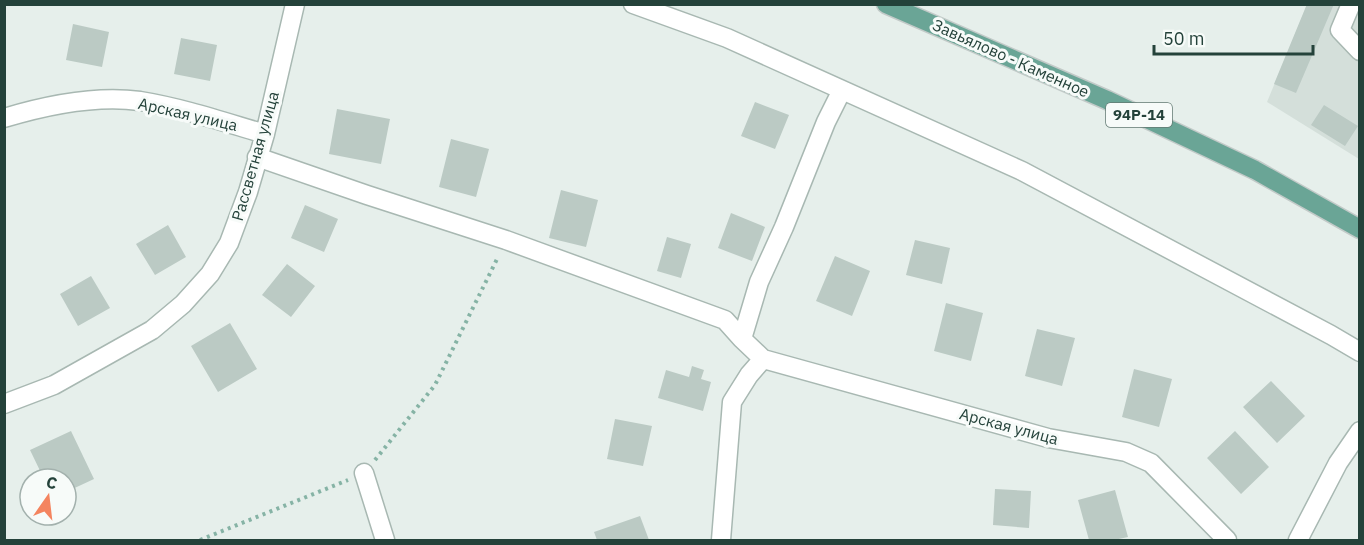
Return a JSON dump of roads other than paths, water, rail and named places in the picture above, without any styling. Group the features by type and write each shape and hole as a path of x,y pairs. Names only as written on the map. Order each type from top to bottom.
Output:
{"main road":[{"name":"Завьялово - Каменное","path":"886,4 1107,100 1255,170 1359,229"}],"street":[{"name":"Рассветная улица","path":"4,404 63,380 152,330 183,304 210,274 229,243 248,192 265,134 295,4"},
{"path":"633,4 727,38 1022,171 1359,352"},
{"path":"1350,4 1340,30 1359,51"},
{"path":"742,339 759,282 784,227 826,122 842,90"},
{"name":"Арская улица","path":"4,118 36,108 98,100 138,101 181,109 265,134"},
{"path":"257,157 507,240 725,320 763,359 749,375 732,402 721,540"},
{"name":"Арская улица","path":"763,359 1048,438 1126,452 1151,463 1227,540"},
{"path":"1298,540 1338,463 1359,431"},
{"path":"364,473 384,540"}]}
